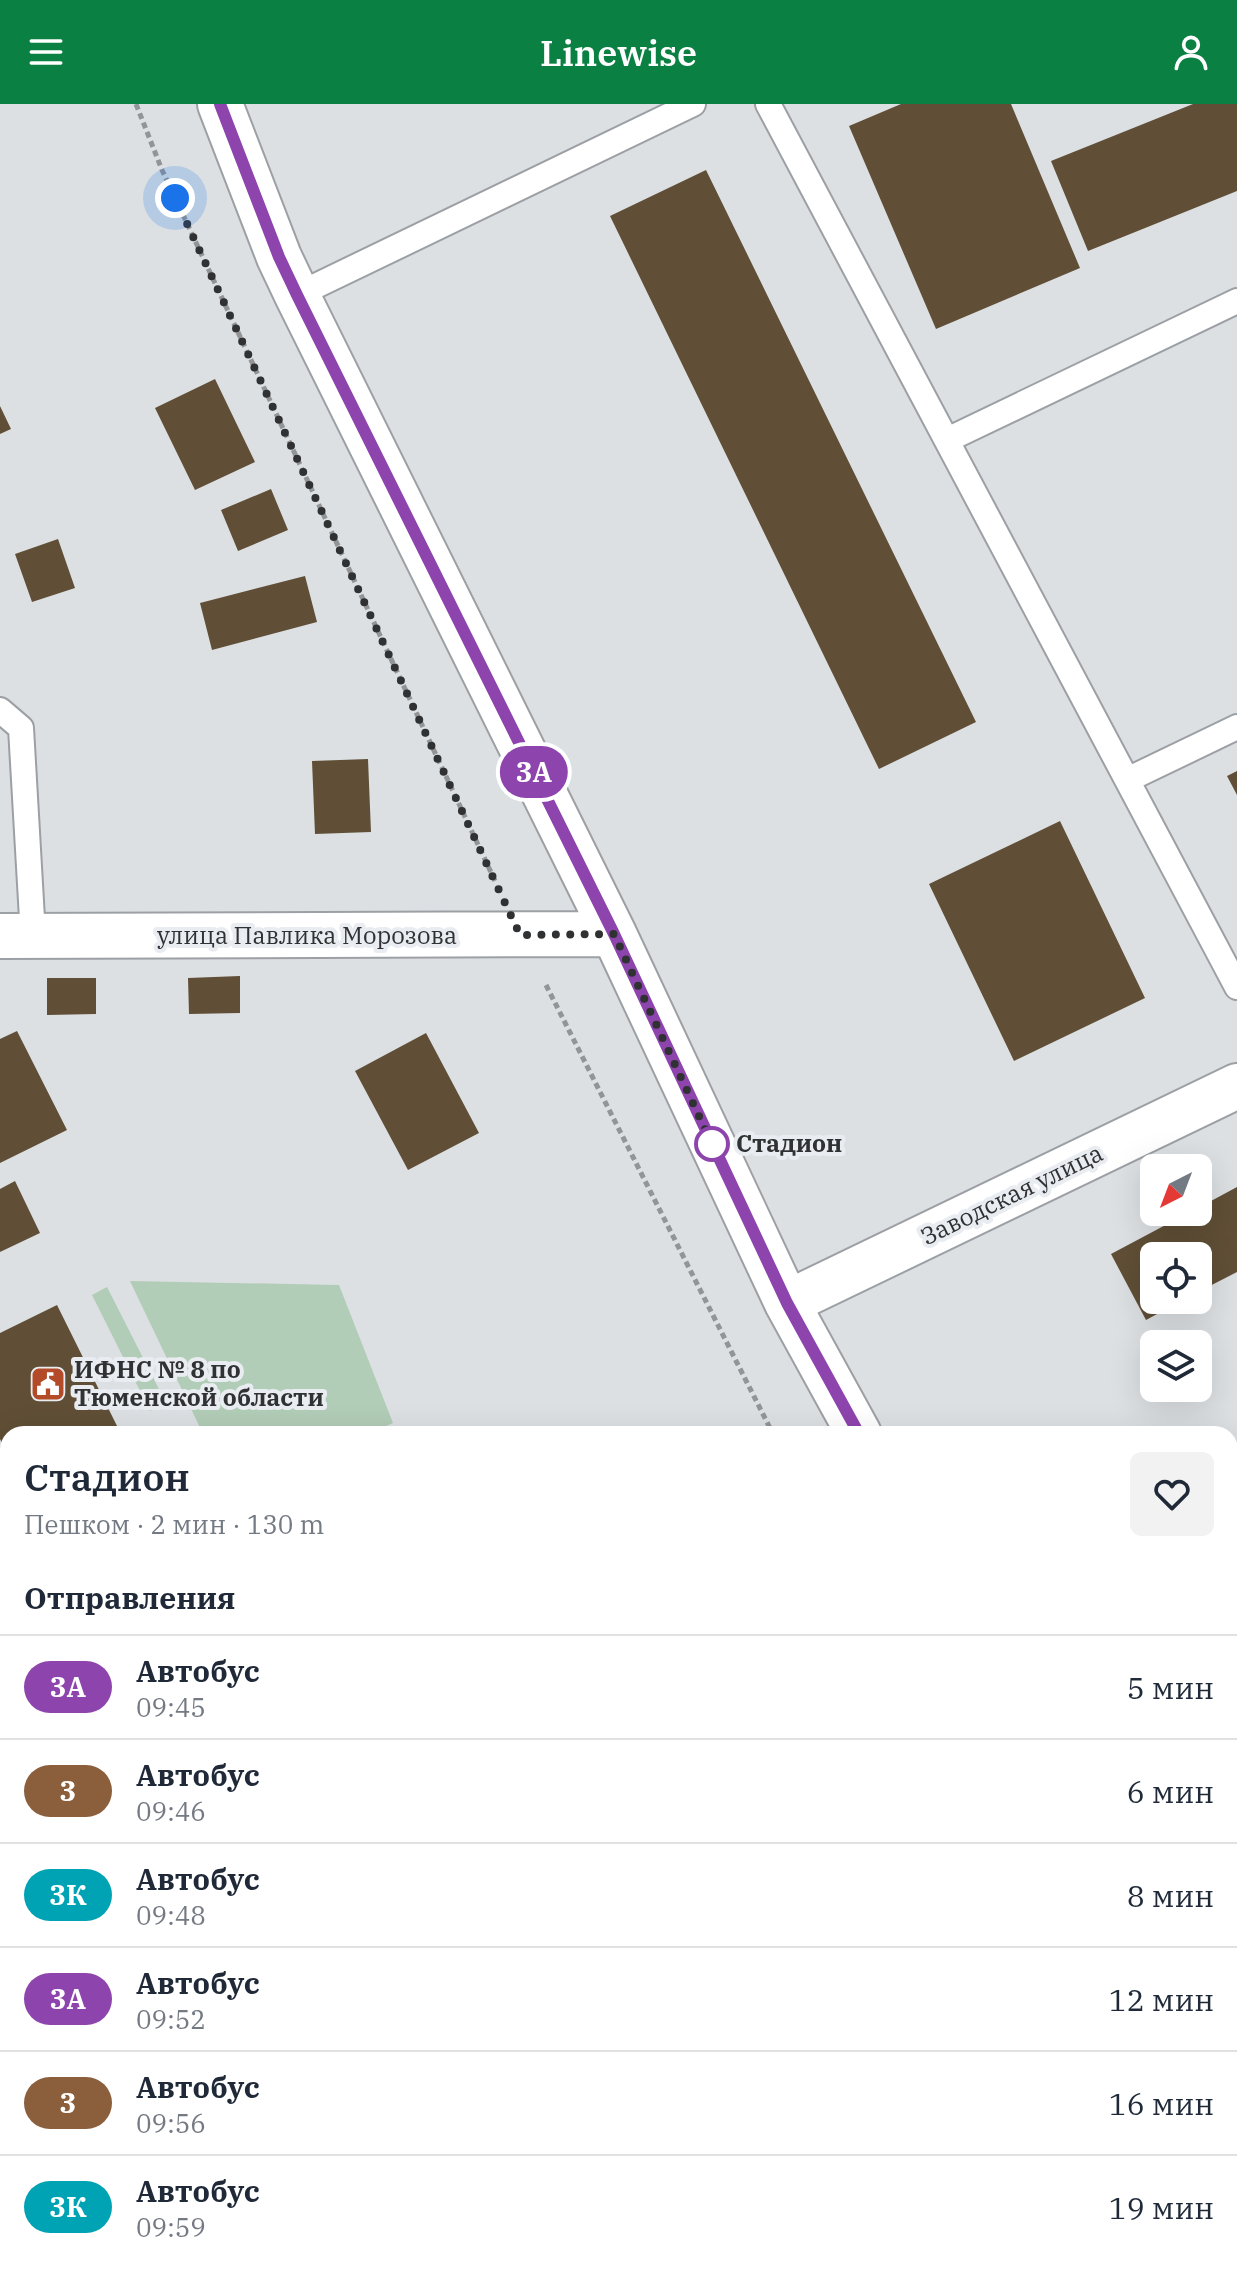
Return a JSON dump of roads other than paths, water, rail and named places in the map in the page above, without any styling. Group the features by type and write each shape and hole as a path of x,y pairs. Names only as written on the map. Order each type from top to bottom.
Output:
{"street":[{"path":"220,104 279,257 297,295 614,934 787,1303 855,1426"},
{"name":"улица Павлика Морозова","path":"16,936 614,934"},
{"name":"Заводская улица","path":"787,1303 1237,1086"}],"lane":[{"path":"297,295 693,104"},
{"path":"768,104 1237,987"},
{"path":"947,440 1237,301"},
{"path":"0,710 21,728 16,936"},
{"path":"1127,780 1237,727"}],"place":[{"name":"Стадион","path":"712,1144"},
{"name":"ИФНС № 8 по Тюменской области","path":"48,1384"}]}
